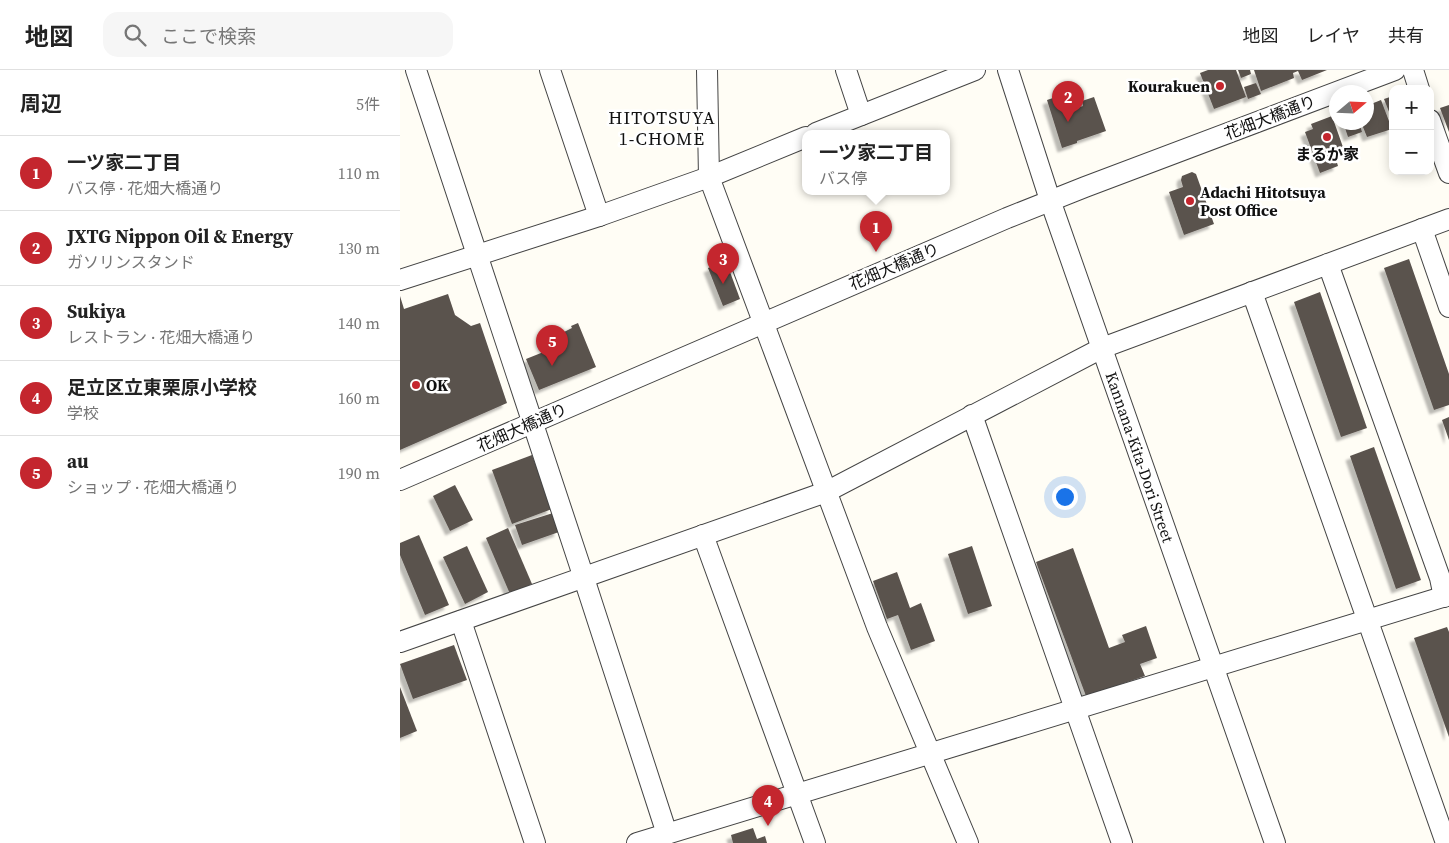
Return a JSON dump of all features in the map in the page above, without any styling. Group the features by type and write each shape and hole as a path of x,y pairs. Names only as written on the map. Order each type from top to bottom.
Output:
{"street":[{"path":"416,70 667,834"},
{"path":"550,70 598,216"},
{"path":"707,70 709,177 762,323 877,626 968,843"},
{"path":"846,70 861,115"},
{"path":"824,130 975,70"},
{"name":"Kannana-Kita-Dori Street","path":"1008,70 1050,200 1275,843"},
{"name":"花畑大橋通り","path":"400,480 1050,200 1395,70"},
{"path":"1412,70 1418,85"},
{"path":"1434,130 1449,173"},
{"path":"400,280 598,216 709,177 802,139"},
{"path":"400,642 826,492 1102,348 1449,219"},
{"path":"1422,229 1449,307"},
{"path":"637,843 1446,596 1328,264"},
{"path":"1252,292 1446,843"},
{"path":"972,415 1122,843"},
{"path":"703,535 815,843"},
{"path":"461,621 535,843"}],"building":[{"path":"1208,70 1236,70 1246,97 1214,109 1200,73"},
{"path":"1238,70 1250,70 1251,74 1241,78"},
{"path":"1254,70 1327,70 1302,80 1298,71 1293,73 1294,78 1261,91"},
{"path":"1256,83 1261,94 1248,99 1244,87"},
{"path":"1062,95 1068,111 1083,106 1082,101 1094,97 1106,131 1062,148 1047,100"},
{"path":"1389,97 1389,112 1384,99"},
{"path":"1381,100 1389,121 1389,130 1367,137 1364,130 1374,130 1374,103"},
{"path":"1449,105 1449,132 1440,108"},
{"path":"1329,117 1329,130 1337,130 1344,150 1334,153 1338,166 1320,173 1305,132 1313,129 1311,124"},
{"path":"1346,130 1361,130 1362,132 1348,137"},
{"path":"1192,172 1196,174 1214,224 1184,235 1169,192 1183,187 1182,176"},
{"path":"1409,259 1449,374 1449,405 1434,410 1384,268"},
{"path":"726,261 740,299 723,306 708,268"},
{"path":"1320,292 1367,428 1341,437 1294,302"},
{"path":"448,294 455,315 471,326 480,323 507,403 400,450 400,296 404,309"},
{"path":"578,323 596,367 539,390 526,359 566,343 562,333"},
{"path":"1449,417 1449,440 1442,420"},
{"path":"1374,447 1421,580 1396,589 1350,456"},
{"path":"532,455 552,509 512,524 492,470"},
{"path":"455,485 473,520 450,531 433,496"},
{"path":"553,513 559,532 522,545 515,525"},
{"path":"508,528 532,584 510,594 486,538"},
{"path":"419,535 449,605 425,615 400,555 400,543"},
{"path":"467,546 488,592 465,604 443,557"},
{"path":"972,546 992,606 968,614 948,554"},
{"path":"1073,548 1109,648 1125,642 1122,635 1146,626 1157,658 1140,664 1145,676 1086,696 1036,562"},
{"path":"897,572 910,608 921,603 935,641 911,650 898,615 887,619 873,581"},
{"path":"1447,627 1449,632 1449,737 1414,638"},
{"path":"454,645 467,680 413,699 400,664"},
{"path":"400,687 417,731 400,738"},
{"path":"753,828 757,839 765,836 767,843 733,843 731,835"}],"place":[{"name":"Kourakuen","path":"1220,86"},
{"name":"JXTG Nippon Oil & Energy","path":"1068,122"},
{"name":"まるか家","path":"1327,137"},
{"name":"Adachi Hitotsuya Post Office","path":"1190,201"},
{"name":"一ツ家二丁目","path":"876,252"},
{"name":"Sukiya","path":"723,284"},
{"name":"au","path":"552,366"},
{"name":"OK","path":"416,385"},
{"name":"足立区立東栗原小学校","path":"768,826"}],"district":[{"name":"HITOTSUYA 1-CHOME","path":"662,128"}]}
